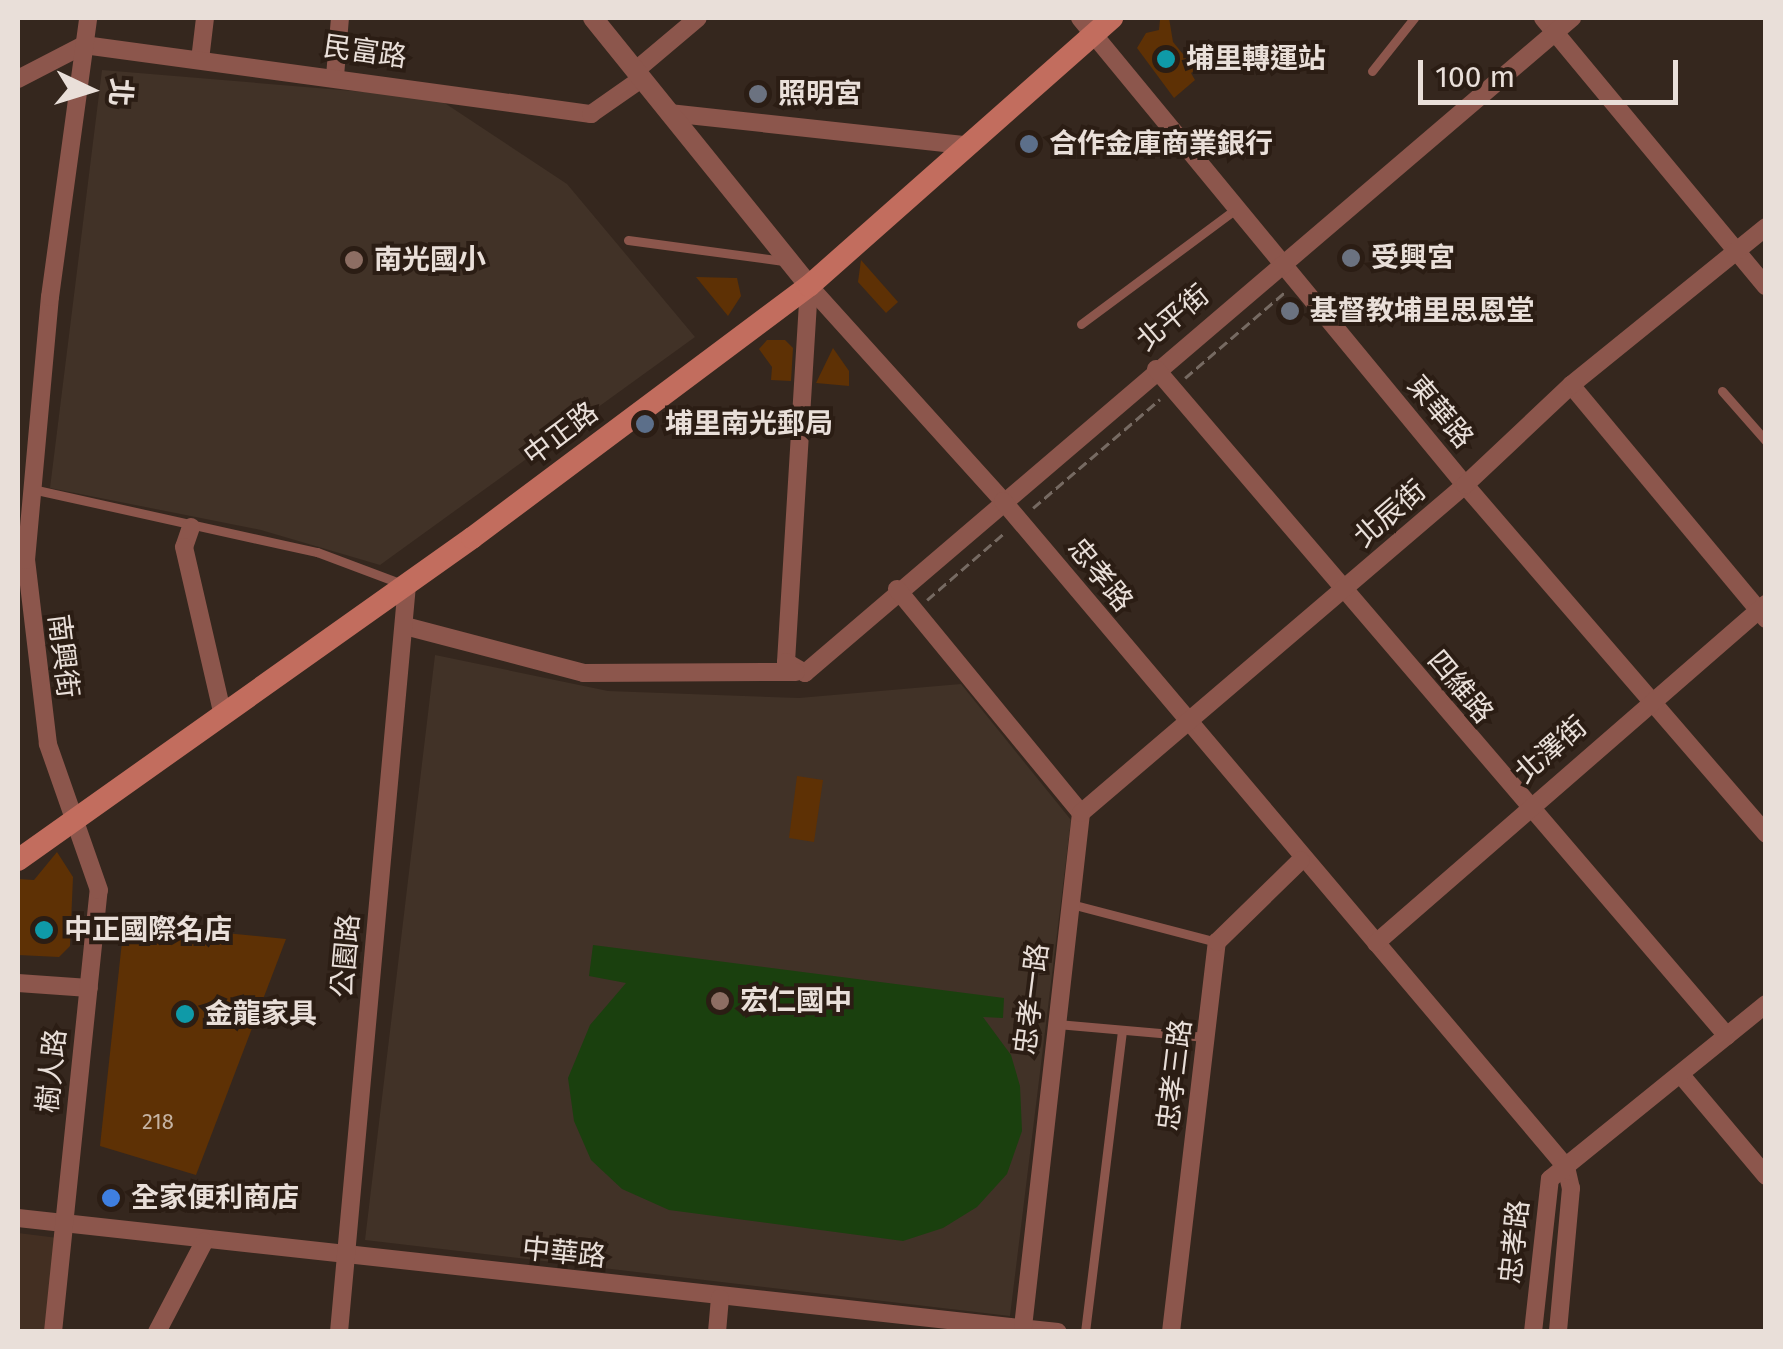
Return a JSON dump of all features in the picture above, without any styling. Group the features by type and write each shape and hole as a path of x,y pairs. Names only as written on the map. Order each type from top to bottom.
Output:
{"main road":[{"name":"中正路","path":"18,860 406,585 809,286 1095,23"}],"street":[{"name":"南興街","path":"78,819 48,744 31,633 23,527 32,489 88,18"},
{"path":"200,60 205,18"},
{"path":"335,76 340,18"},
{"name":"忠孝路","path":"594,18 809,286 1003,500 1187,725 1566,1167 1571,1188 1558,1332"},
{"name":"民富路","path":"84,44 590,114 698,18"},
{"name":"北平街","path":"803,667 1281,263 1549,24 1572,18"},
{"name":"東華路","path":"1095,23 1296,282 1766,834"},
{"path":"1549,24 1766,287"},
{"path":"18,79 84,44"},
{"path":"669,113 963,146"},
{"name":"北辰街","path":"1187,725 1465,485 1570,385 1766,227"},
{"path":"803,667 786,662 809,286"},
{"name":"四維路","path":"1156,368 1526,808 1727,1036"},
{"path":"1570,385 1763,611"},
{"path":"191,527 184,547 224,716"},
{"name":"公園路","path":"339,1332 406,626 406,585"},
{"path":"897,589 1082,813 1187,725"},
{"name":"北澤街","path":"1376,943 1526,808 1763,611"},
{"path":"406,626 584,673 803,667"},
{"name":"忠孝一路","path":"1023,1328 1082,813"},
{"name":"樹人路","path":"52,1332 99,890 78,819"},
{"path":"1217,942 1301,860"},
{"name":"忠孝三路","path":"1171,1332 1217,942"},
{"path":"18,982 88,988"},
{"path":"1566,1167 1766,1004"},
{"path":"1681,1075 1766,1176"},
{"name":"忠孝路","path":"1533,1332 1550,1179 1566,1167"},
{"name":"中華路","path":"18,1218 204,1242 1058,1332"},
{"path":"157,1332 204,1242"},
{"path":"717,1332 720,1298"}],"lane":[{"path":"1372,71 1414,18"},
{"path":"1081,324 1238,208"},
{"path":"628,240 790,262"},
{"path":"1722,391 1766,441"},
{"path":"32,489 317,552 406,585"},
{"path":"1071,904 1217,942"},
{"path":"1057,1024 1208,1037"},
{"path":"1085,1332 1122,1030"}],"path":[{"path":"914,610 1296,282"}],"shaded area":[{"name":"南光國小","path":"102,70 437,98 567,184 695,337 380,565 261,530 50,488"},
{"name":"宏仁國中","path":"435,655 608,691 799,698 961,684 1071,820 1010,1316 365,1240"},
{"path":"18,1233 58,1238 46,1331 18,1332"}],"green space":[{"path":"593,945 1004,998 1003,1018 983,1017 1011,1055 1020,1086 1022,1131 1007,1174 977,1207 943,1228 903,1241 669,1210 622,1189 591,1160 574,1121 568,1078 590,1025 626,983 589,976"}],"building":[{"name":"埔里轉運站","path":"1169,18 1173,42 1196,70 1191,73 1195,80 1174,98 1137,48 1146,33 1159,30 1160,20"},
{"path":"861,260 898,302 886,313 858,282"},
{"path":"696,277 737,278 741,296 728,316"},
{"path":"767,340 785,340 793,348 791,381 771,380 772,367 759,349"},
{"path":"833,348 849,371 849,386 816,383"},
{"path":"797,776 823,780 814,842 789,838"},
{"path":"57,852 73,877 70,946 59,957 18,955 18,879 34,880"},
{"name":"金龍家具","path":"124,923 286,939 196,1175 100,1146"}],"place":[{"name":"埔里轉運站","path":"1166,59"},
{"name":"照明宮","path":"758,94"},
{"name":"合作金庫商業銀行","path":"1029,144"},
{"name":"受興宮","path":"1351,258"},
{"name":"南光國小","path":"354,260"},
{"name":"基督教埔里思恩堂","path":"1290,311"},
{"name":"埔里南光郵局","path":"645,424"},
{"name":"中正國際名店","path":"44,930"},
{"name":"宏仁國中","path":"720,1001"},
{"name":"金龍家具","path":"185,1014"},
{"name":"全家便利商店","path":"111,1198"}]}
